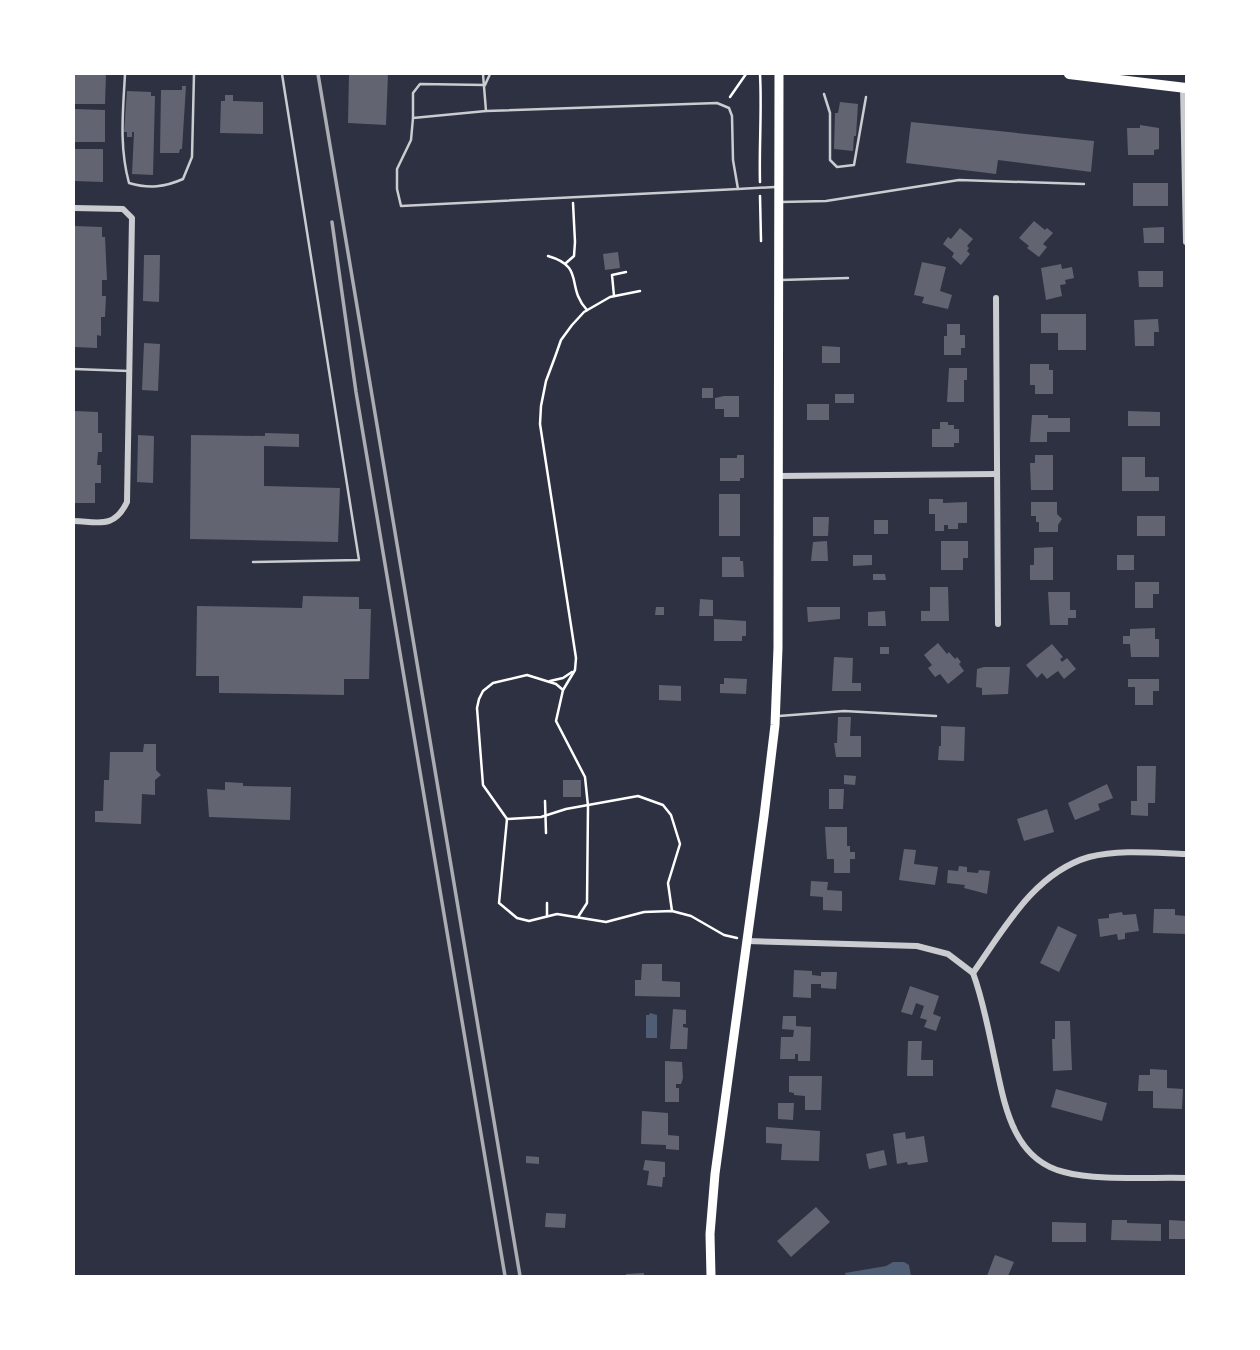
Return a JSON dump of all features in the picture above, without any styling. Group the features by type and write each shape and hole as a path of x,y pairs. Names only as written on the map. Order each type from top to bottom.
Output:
{"main road":[{"path":"712,1276 710,1234 715,1174 776,716 779,74"},
{"path":"1069,74 1185,87"}],"street":[{"path":"1185,87 1186,242"},
{"path":"74,208 123,209 132,218 127,502 116,519 108,522 74,521"},
{"path":"996,298 998,624"},
{"path":"778,476 997,474"},
{"path":"974,973 1008,921 1031,894 1056,873 1089,857 1125,852 1186,853"},
{"path":"747,941 917,946 948,954 974,973 1004,1102 1018,1138 1033,1156 1054,1169 1083,1175 1186,1178"}],"lane":[{"path":"125,74 121,138 123,161 130,183 144,188 167,186 183,179 192,157 194,74"},
{"path":"253,562 359,561 282,74"},
{"path":"483,74 486,111"},
{"path":"485,85 490,74"},
{"path":"485,85 420,83 413,93 411,140 397,169 397,190 401,206 778,186"},
{"path":"824,94 830,113 830,160 837,166 854,165 866,97"},
{"path":"413,118 486,111 717,103 729,108 732,116 733,160 738,189"},
{"path":"778,202 825,201 959,180 1084,184"},
{"path":"778,280 848,278"},
{"path":"74,369 129,371"},
{"path":"776,716 844,711 936,716"}],"path":[{"path":"730,97 746,74"},
{"path":"760,74 761,242"},
{"path":"566,263 574,256 572,197"},
{"path":"548,256 566,263 579,301 587,310"},
{"path":"614,296 612,275 626,272"},
{"path":"578,917 587,903 588,806 585,777 556,721 563,690 575,670 576,657 540,424 546,382 561,340 587,310 614,296 640,291"},
{"path":"549,681 563,678 575,670"},
{"path":"563,690 549,681 527,675 509,678 493,683 484,691 477,708 484,785 507,820 499,903 517,918 529,920 556,914 606,922 644,912 672,911 691,916 724,935 747,941"},
{"path":"507,820 546,816 566,809 638,796 663,805 671,815 680,844 668,883 672,911"},
{"path":"545,801 546,833"},
{"path":"547,903 547,916"}],"water":[{"path":"646,1015 657,1015 657,1038 646,1038"},
{"path":"893,1262 909,1265 911,1276 846,1276 845,1273 886,1266"}],"building":[{"path":"74,74 106,74 105,104 74,104"},
{"path":"349,74 388,74 386,125 348,123"},
{"path":"182,86 186,86 182,149 179,153 160,153 161,90 182,90"},
{"path":"127,91 151,92 151,96 155,96 153,175 132,174 134,132 132,137 127,137 127,132 124,132"},
{"path":"225,95 233,95 233,101 263,102 263,134 220,133 221,101 225,101"},
{"path":"840,102 858,104 853,151 834,149 835,113 838,113"},
{"path":"74,109 105,110 105,142 74,142"},
{"path":"911,122 1094,141 1091,172 998,160 996,174 906,163"},
{"path":"1140,125 1159,128 1159,149 1154,150 1154,155 1128,155 1127,128 1140,128"},
{"path":"74,149 103,149 103,182 74,181"},
{"path":"1133,183 1168,183 1168,206 1133,206"},
{"path":"1034,221 1053,233 1043,244 1047,247 1039,257 1019,238"},
{"path":"74,226 102,227 102,237 105,237 107,280 102,280 102,296 106,296 105,317 101,317 101,336 97,335 97,348 74,347"},
{"path":"1164,227 1164,243 1144,243 1143,228"},
{"path":"960,228 973,239 967,246 970,254 961,265 952,257 954,253 943,244"},
{"path":"618,252 620,268 605,270 603,254"},
{"path":"144,255 160,255 159,302 143,301"},
{"path":"922,262 946,267 940,291 952,295 948,309 922,303 924,297 914,295"},
{"path":"1061,264 1062,269 1072,267 1074,278 1065,280 1066,284 1060,285 1062,296 1046,300 1041,268"},
{"path":"1138,271 1163,271 1163,287 1139,287"},
{"path":"1041,314 1086,314 1086,350 1058,350 1058,333 1041,333"},
{"path":"1158,319 1159,332 1154,332 1154,346 1135,346 1134,320"},
{"path":"947,324 960,324 960,335 965,335 965,348 961,348 961,355 944,355"},
{"path":"144,343 160,344 158,391 142,390"},
{"path":"822,346 840,347 840,363 822,363"},
{"path":"1030,364 1049,364 1049,370 1053,370 1053,394 1035,394 1035,385 1030,385"},
{"path":"949,368 967,368 964,402 947,402"},
{"path":"702,388 713,388 713,398 702,398"},
{"path":"835,394 854,394 854,403 835,403"},
{"path":"739,396 739,417 724,417 724,409 715,409 715,398"},
{"path":"807,404 829,404 829,420 807,420"},
{"path":"74,411 98,412 102,452 98,452 97,465 101,465 101,483 95,483 95,503 74,503"},
{"path":"1128,411 1160,412 1160,426 1128,426"},
{"path":"1032,415 1070,418 1070,432 1047,432 1047,442 1030,442"},
{"path":"940,422 948,422 948,425 954,425 954,429 959,429 959,443 954,443 954,447 932,447 932,429 940,429"},
{"path":"265,433 299,434 299,447 264,446 264,486 340,488 338,542 190,539 191,435 265,436"},
{"path":"138,435 154,436 153,483 137,482"},
{"path":"737,455 744,455 744,478 740,478 740,481 720,481 720,458 737,458"},
{"path":"1035,455 1053,455 1053,490 1031,490 1030,463 1035,463"},
{"path":"1122,457 1145,457 1145,477 1159,477 1159,491 1122,491"},
{"path":"719,494 740,494 740,536 719,536"},
{"path":"929,499 943,499 943,503 967,502 967,523 958,523 958,529 948,529 948,525 944,525 944,531 935,531 935,514 929,514"},
{"path":"1031,502 1057,502 1057,514 1062,519 1058,532 1039,532 1036,516 1031,516"},
{"path":"1137,516 1165,516 1165,536 1137,536"},
{"path":"813,517 829,517 828,536 813,536"},
{"path":"874,520 888,520 888,534 874,534"},
{"path":"827,541 828,561 811,561 813,542"},
{"path":"941,541 968,541 968,558 963,558 963,570 941,570"},
{"path":"1053,547 1053,580 1030,580 1030,565 1034,565 1034,548"},
{"path":"853,555 872,555 872,565 853,566"},
{"path":"1117,555 1134,555 1134,570 1117,570"},
{"path":"722,557 740,557 740,561 743,561 744,577 722,577"},
{"path":"873,574 885,574 886,580 873,580"},
{"path":"1135,582 1159,582 1159,594 1153,594 1153,608 1135,608"},
{"path":"930,587 948,587 949,621 921,621 921,611 930,611"},
{"path":"1048,592 1070,592 1070,610 1076,610 1076,618 1068,618 1068,625 1050,625"},
{"path":"303,596 359,597 359,609 371,609 369,679 344,679 344,695 219,693 219,676 196,676 197,606 302,608"},
{"path":"700,599 713,600 713,616 699,616"},
{"path":"656,607 664,607 664,615 655,615"},
{"path":"807,607 840,607 840,619 808,622"},
{"path":"885,611 886,626 868,626 868,612"},
{"path":"714,619 746,621 746,636 742,636 742,641 714,641"},
{"path":"1155,628 1155,639 1159,639 1159,657 1131,657 1130,644 1123,644 1123,636 1130,636 1130,629"},
{"path":"938,643 947,654 949,652 955,659 957,657 964,671 948,684 940,674 935,677 928,668 932,665 924,655"},
{"path":"1052,644 1063,657 1060,659 1062,662 1067,658 1076,669 1064,679 1058,671 1047,679 1042,673 1037,678 1026,665"},
{"path":"880,647 889,647 889,654 880,654"},
{"path":"834,657 853,658 852,683 861,683 861,691 832,691"},
{"path":"1010,667 1008,694 982,695 982,688 976,687 977,669"},
{"path":"724,678 747,679 746,694 720,693 720,684 724,684"},
{"path":"1128,679 1159,679 1159,691 1153,691 1153,705 1135,705 1135,687 1128,687"},
{"path":"659,685 681,686 681,701 659,700"},
{"path":"838,717 851,717 850,736 861,736 861,757 836,757 834,743 837,743"},
{"path":"941,726 965,727 964,761 938,760"},
{"path":"144,744 156,744 156,770 161,775 155,780 155,795 142,794 141,824 95,822 95,811 103,811 104,780 109,780 110,752 143,752"},
{"path":"1137,766 1156,766 1155,803 1148,803 1148,816 1131,815 1131,801 1137,801"},
{"path":"844,775 856,776 855,785 844,784"},
{"path":"563,780 581,780 581,797 563,797"},
{"path":"225,782 243,783 243,786 291,787 290,820 209,817 207,789 225,790"},
{"path":"1107,784 1113,798 1098,804 1100,810 1075,820 1068,803"},
{"path":"829,789 844,789 843,809 829,809"},
{"path":"1047,809 1054,832 1024,841 1017,819"},
{"path":"825,827 847,827 847,846 850,846 850,852 855,852 855,859 850,859 850,873 834,873 834,859 827,859"},
{"path":"904,849 916,850 914,864 938,867 935,885 899,880"},
{"path":"959,866 967,867 967,872 990,871 987,894 964,888 965,885 947,883 948,870 958,871"},
{"path":"811,881 828,882 827,890 842,891 842,911 823,910 823,897 810,896"},
{"path":"1154,909 1175,909 1175,915 1186,916 1186,934 1153,933"},
{"path":"1122,912 1123,915 1136,914 1139,931 1125,933 1125,939 1118,940 1117,934 1100,937 1098,919 1109,918 1109,914"},
{"path":"1058,926 1077,935 1059,972 1040,963"},
{"path":"642,964 662,964 662,981 680,982 680,997 635,996 635,980 641,980"},
{"path":"794,970 812,971 812,975 821,976 821,972 837,972 836,989 811,984 811,998 793,997"},
{"path":"910,986 939,996 933,1014 941,1017 936,1031 924,1027 927,1020 920,1018 924,1006 916,1003 912,1015 901,1012"},
{"path":"673,1009 686,1010 686,1024 683,1024 683,1027 688,1028 687,1049 670,1049"},
{"path":"783,1016 796,1016 796,1026 811,1027 810,1061 798,1061 798,1054 795,1054 795,1059 780,1059 781,1037 793,1037 794,1030 782,1029"},
{"path":"1055,1021 1070,1021 1072,1070 1053,1071 1052,1039 1055,1039"},
{"path":"908,1041 922,1041 921,1060 933,1060 933,1076 907,1076"},
{"path":"665,1061 682,1062 683,1078 681,1084 676,1084 676,1088 679,1088 679,1102 665,1102"},
{"path":"1150,1069 1167,1070 1167,1088 1183,1089 1182,1109 1153,1108 1153,1091 1138,1091 1139,1075 1150,1075"},
{"path":"789,1076 822,1076 821,1110 805,1110 805,1096 789,1092"},
{"path":"1056,1089 1107,1103 1102,1121 1051,1107"},
{"path":"778,1103 794,1103 793,1120 778,1119"},
{"path":"642,1111 668,1113 668,1135 679,1136 679,1150 666,1149 666,1145 641,1144"},
{"path":"766,1127 820,1131 819,1161 781,1160 782,1144 766,1143"},
{"path":"905,1132 906,1139 924,1136 928,1162 897,1164 893,1134"},
{"path":"884,1150 887,1165 869,1169 866,1154"},
{"path":"526,1156 539,1157 539,1164 526,1163"},
{"path":"645,1160 665,1162 662,1187 647,1185 649,1171 643,1170"},
{"path":"816,1207 830,1222 791,1257 777,1241"},
{"path":"546,1213 566,1214 565,1228 545,1227"},
{"path":"1112,1220 1161,1224 1161,1241 1111,1240"},
{"path":"1169,1220 1186,1221 1186,1239 1169,1239"},
{"path":"1052,1222 1086,1223 1086,1242 1052,1242"},
{"path":"995,1255 1014,1262 1008,1276 987,1276"},
{"path":"644,1273 644,1276 626,1276 626,1274"}],"railway":[{"path":"318,74 520,1276"},
{"path":"332,222 356,392 505,1276"}]}
